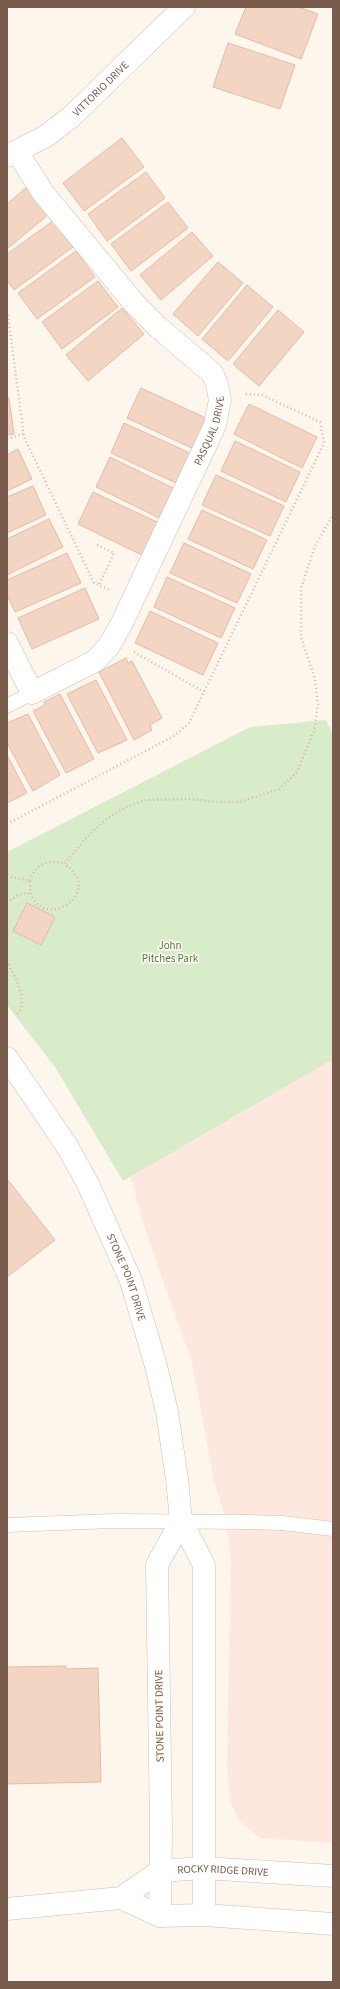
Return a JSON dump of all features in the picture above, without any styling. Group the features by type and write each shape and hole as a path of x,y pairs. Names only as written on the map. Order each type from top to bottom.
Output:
{"street":[{"name":"VITTORIO DRIVE","path":"12,154 46,136 71,117 184,7"},
{"name":"PASQUAL DRIVE","path":"12,154 134,303 160,328 212,373 217,384 220,400 213,430 113,640 102,656 96,661 32,693"},
{"path":"7,643 32,693"},
{"name":"STONE POINT DRIVE","path":"7,1058 66,1146 88,1184 131,1281 156,1366 167,1412 177,1479 181,1521 204,1565 204,1915"},
{"name":"STONE POINT DRIVE","path":"160,1916 157,1565 181,1521"},
{"name":"ROCKY RIDGE DRIVE","path":"160,1871 203,1868 333,1876"},
{"path":"7,1909 121,1898 160,1871"},
{"path":"121,1898 160,1916 204,1915 333,1924"}],"lane":[{"name":"PASQUAL DRIVE","path":"7,706 32,693"},
{"path":"7,1525 115,1521 181,1521 282,1523 333,1529"}],"path":[{"path":"8,315 23,434 94,583 111,591"},
{"path":"7,824 180,732 189,723 324,443 320,422 262,394 242,394"},
{"path":"7,439 23,434"},
{"path":"64,864 88,836 105,820 126,807 145,800 240,802 279,789 297,772 314,731 318,704 315,679 301,637 301,588 316,546 333,515"},
{"path":"97,545 114,553 99,585"},
{"path":"132,651 204,692"},
{"path":"51,861 64,864 74,872 78,884 75,896 67,905 56,910 49,909 38,904 30,894 30,881 35,870 51,861"},
{"path":"7,876 30,881"},
{"path":"7,903 18,895 30,894"},
{"path":"7,961 22,999 22,1007 18,1014"}],"shaded area":[{"path":"333,1056 333,1843 259,1838 239,1820 230,1800 227,1766 231,1558 225,1516 214,1481 192,1362 148,1238 130,1176"}],"green space":[{"name":"John Pitches Park","path":"326,720 333,735 333,1059 123,1181 55,1067 7,1005 7,852 250,727"}],"building":[{"path":"246,7 299,7 318,14 301,59 235,34"},
{"path":"228,43 295,65 280,109 213,87"},
{"path":"122,138 144,167 84,211 63,183"},
{"path":"146,172 165,198 107,241 88,214"},
{"path":"27,187 49,214 7,249 7,204"},
{"path":"168,202 188,228 131,271 111,244"},
{"path":"53,221 73,247 14,290 7,280 7,254"},
{"path":"192,232 213,256 161,300 140,275"},
{"path":"76,251 95,277 37,319 18,293"},
{"path":"218,262 243,283 198,336 173,314"},
{"path":"98,281 118,307 62,349 42,322"},
{"path":"247,285 273,307 228,361 202,339"},
{"path":"122,308 144,334 88,381 66,355"},
{"path":"278,310 304,332 259,386 233,364"},
{"path":"141,388 208,419 194,449 127,418"},
{"path":"7,398 9,398 14,434 7,435"},
{"path":"249,404 317,437 302,468 234,434"},
{"path":"124,423 190,453 176,483 111,453"},
{"path":"235,441 300,472 286,502 221,471"},
{"path":"18,449 32,479 7,491 7,455"},
{"path":"110,457 173,488 159,518 96,487"},
{"path":"216,475 284,506 270,536 202,505"},
{"path":"33,486 46,515 7,533 7,497"},
{"path":"93,492 159,523 144,556 78,524"},
{"path":"202,510 267,540 253,569 188,539"},
{"path":"49,519 63,547 7,575 7,539"},
{"path":"184,543 251,574 237,603 170,573"},
{"path":"67,553 81,583 15,612 7,595 7,580"},
{"path":"167,577 235,608 221,638 154,607"},
{"path":"85,588 99,619 32,649 18,618"},
{"path":"150,611 218,643 203,675 135,643"},
{"path":"126,658 128,663 132,661 162,718 150,725 152,730 134,740 99,672"},
{"path":"96,680 127,740 98,753 67,694"},
{"path":"60,694 94,759 66,773 33,711 45,705 44,702"},
{"path":"28,714 60,775 33,791 7,743 7,723"},
{"path":"7,755 27,793 7,803"},
{"path":"27,903 55,917 41,945 13,931"},
{"path":"7,1179 55,1240 7,1277"},
{"path":"66,1666 66,1669 98,1668 101,1782 7,1784 7,1667"}]}
